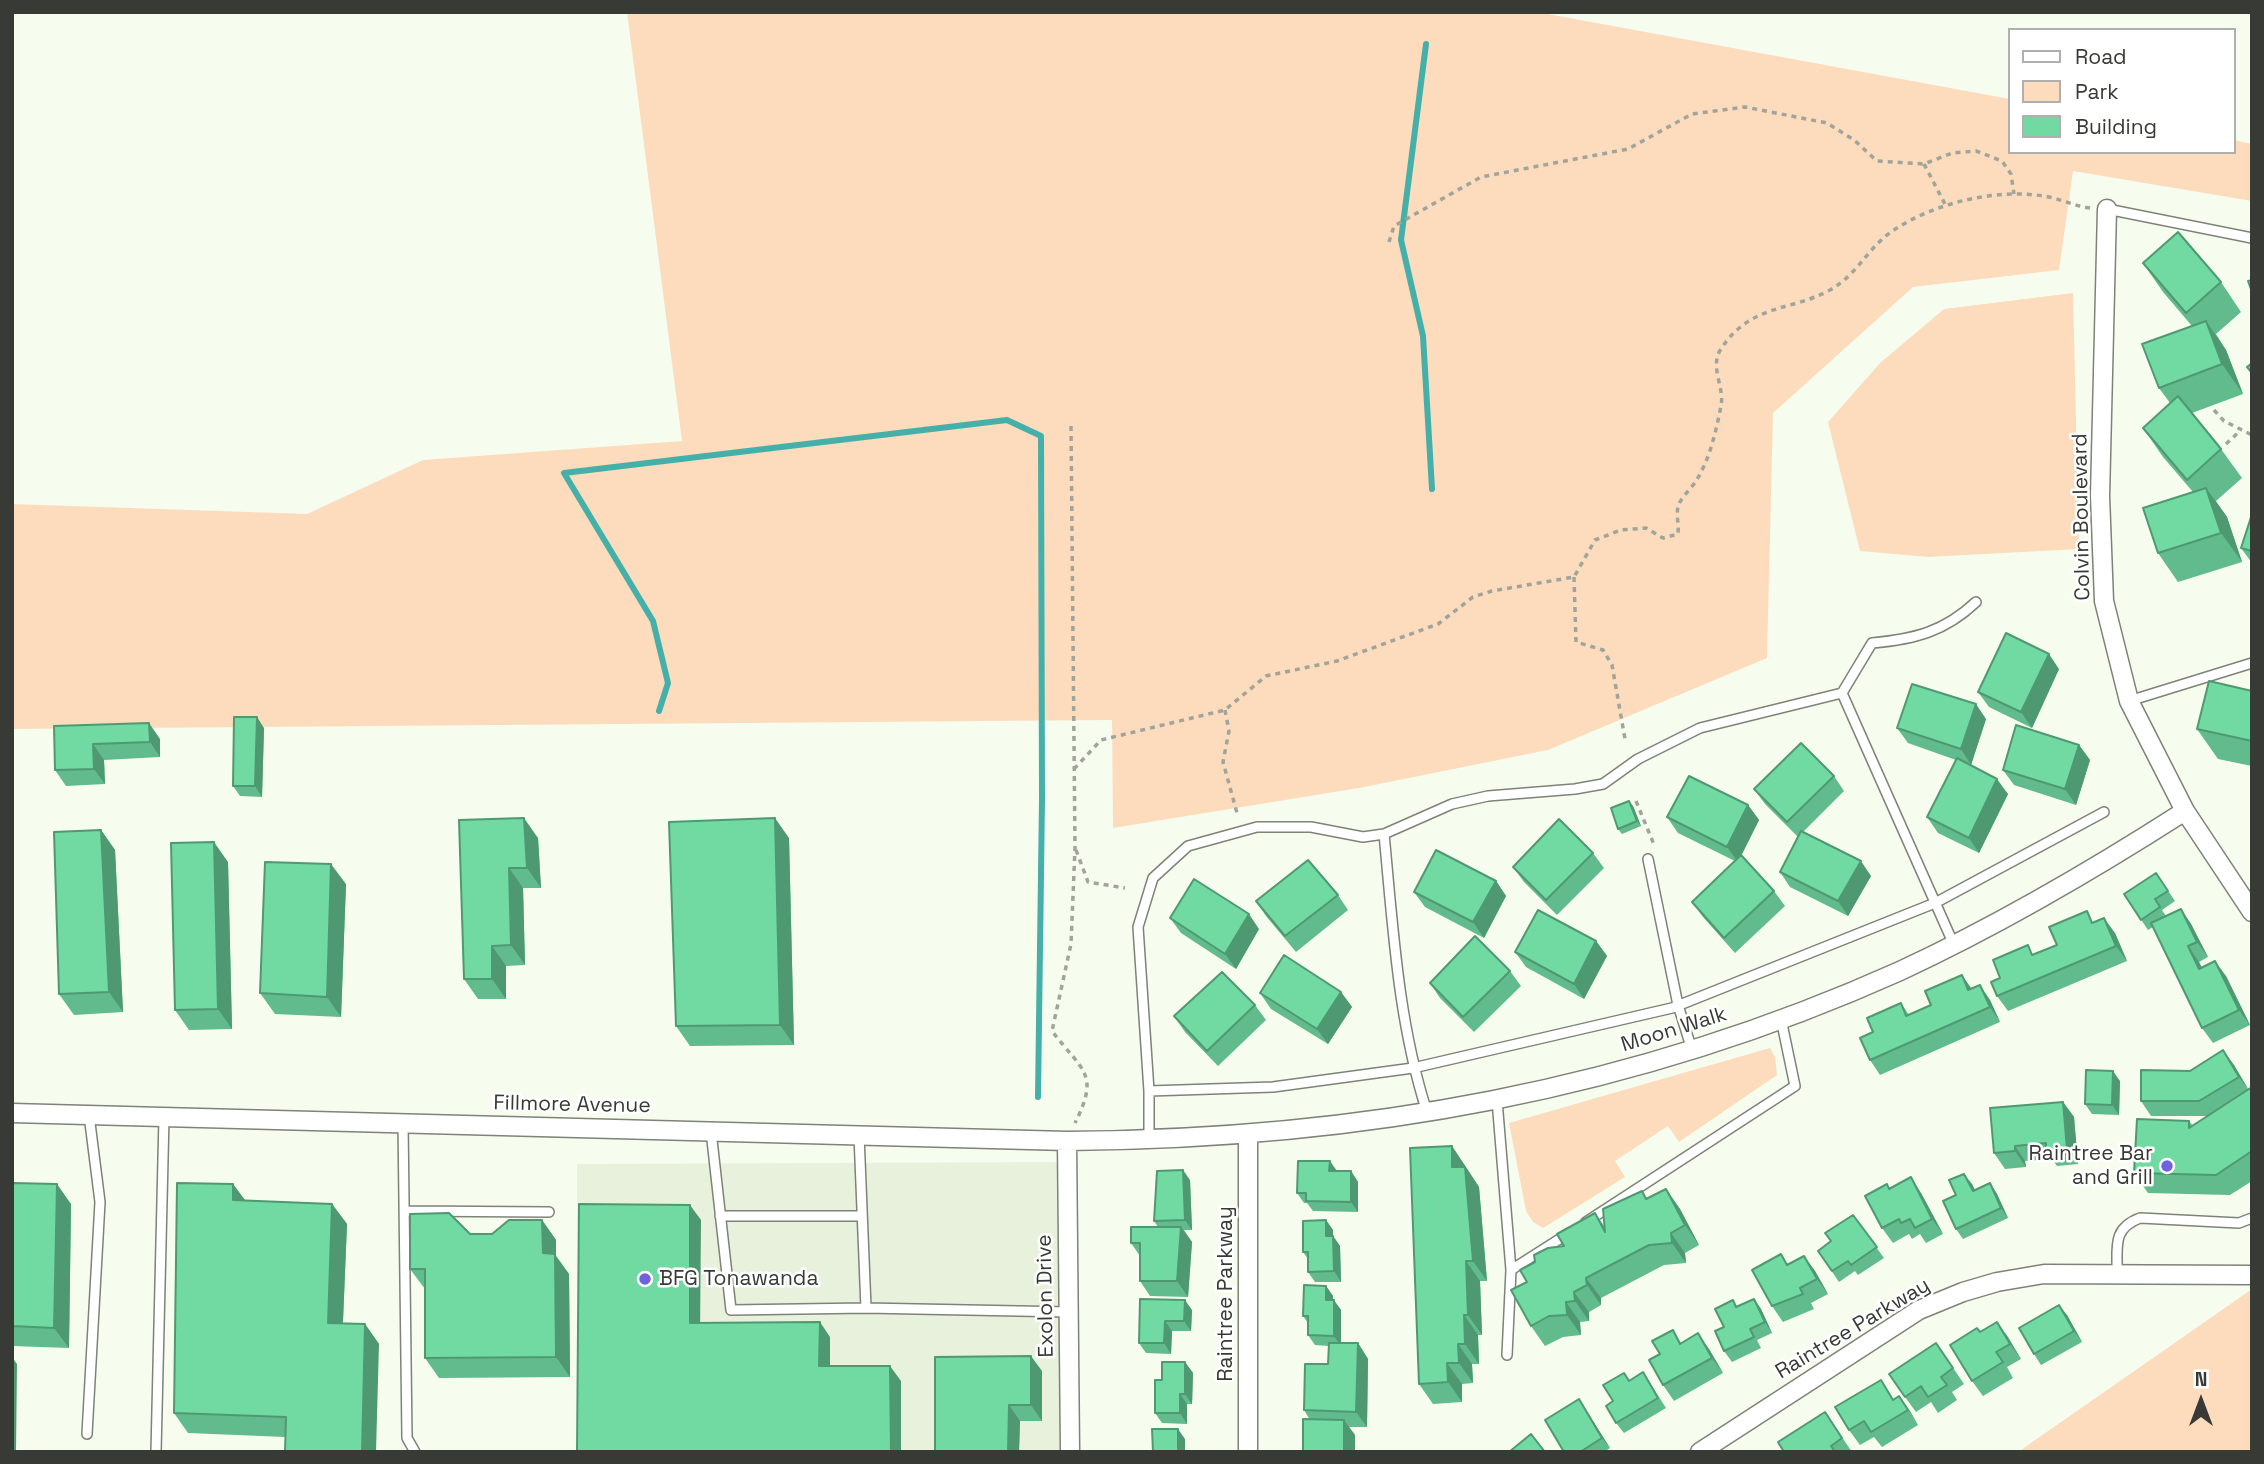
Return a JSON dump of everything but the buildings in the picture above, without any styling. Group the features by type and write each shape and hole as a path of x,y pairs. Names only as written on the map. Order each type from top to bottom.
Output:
{"street":[{"name":"Colvin Boulevard","path":"2107,209 2100,496 2104,601 2129,701 2185,811 2252,912"},
{"name":"Moon Walk","path":"1130,1140 1248,1135 1427,1113 1585,1080 1692,1050 1856,990 1954,945 2059,889 2185,811"},
{"name":"Fillmore Avenue","path":"12,1113 1130,1140"},
{"name":"Raintree Parkway","path":"1248,1135 1248,1452"},
{"name":"Exolon Drive","path":"1067,1140 1070,1452"},
{"name":"Raintree Parkway","path":"1700,1452 1919,1310 1962,1292 1997,1282 2044,1274 2252,1275"}],"lane":[{"path":"2107,209 2252,238"},
{"path":"1149,1140 1149,1091 1138,927 1153,878 1188,846 1257,827 1311,827 1363,837 1384,834 1452,804 1488,796 1550,792 1603,784 1638,758 1700,728 1842,693 1872,643 1906,640 1954,623 1976,602"},
{"path":"2129,701 2252,663"},
{"path":"1842,693 1954,945"},
{"path":"1149,1091 1273,1087 1413,1068 1678,1005 1935,903 2104,812"},
{"path":"1384,834 1398,973 1413,1068 1427,1113"},
{"path":"1648,859 1678,1005 1692,1050"},
{"path":"1511,1270 1795,1086 1781,1019"},
{"path":"1497,1100 1511,1270 1507,1355"},
{"path":"87,1434 100,1202 89,1115"},
{"path":"156,1452 164,1117"},
{"path":"403,1123 407,1438 415,1452"},
{"path":"711,1131 731,1310 866,1308 1069,1312"},
{"path":"859,1135 866,1308"},
{"path":"404,1211 549,1212"},
{"path":"720,1216 862,1216"},
{"path":"2117,1274 2118,1234 2125,1224 2140,1219 2239,1223 2252,1218"}],"path":[{"path":"1389,242 1394,226 1481,177 1628,149 1692,114 1745,107 1827,123 1854,140 1877,161 1924,164 1952,153 1976,151 2002,161 2011,174 2014,194"},
{"path":"1924,164 1946,206"},
{"path":"1625,739 1612,665 1603,650 1576,642 1574,577 1595,540 1621,530 1646,528 1662,538 1678,534 1677,508 1697,481 1717,425 1723,397 1717,376 1718,352 1736,328 1779,306 1827,292 1854,275 1863,261 1891,232 1946,206 1977,196 2014,194 2048,197 2082,207 2107,209"},
{"path":"2214,410 2224,421 2252,435"},
{"path":"1067,1140 1088,1096 1089,1080 1052,1031 1071,944 1075,848 1071,426"},
{"path":"2226,444 2241,430"},
{"path":"1074,769 1101,740 1225,710 1266,677 1337,661 1438,624 1473,597 1492,591 1574,577"},
{"path":"1225,710 1229,731 1223,762 1237,813"},
{"path":"1636,801 1655,847 1648,859"},
{"path":"1075,848 1088,882 1125,888"}],"shaded area":[{"path":"1069,1162 1070,1452 578,1452 577,1164"}],"green space":[{"path":"627,12 1537,12 2008,99 2008,154 2236,154 2236,140 2252,144 2252,201 2073,171 2059,270 1913,287 1773,413 1767,658 1548,750 1359,788 1113,828 1112,720 12,729 12,504 307,514 423,460 682,441"},
{"path":"2073,293 2079,549 1928,557 1860,551 1828,422 1880,363 1944,309"},
{"path":"1770,1048 1775,1057 1777,1075 1679,1142 1668,1126 1615,1161 1625,1177 1543,1228 1533,1222 1526,1211 1509,1123"},
{"path":"2252,1289 2252,1452 2018,1452"}],"waterway":[{"path":"1426,44 1401,240 1423,336 1432,489"},
{"path":"659,711 668,683 653,621 564,473 1007,420 1041,436 1042,799 1038,1097"}],"place":[{"name":"Raintree Bar and Grill","path":"2167,1166"},
{"name":"BFG Tonawanda","path":"645,1279"}]}
